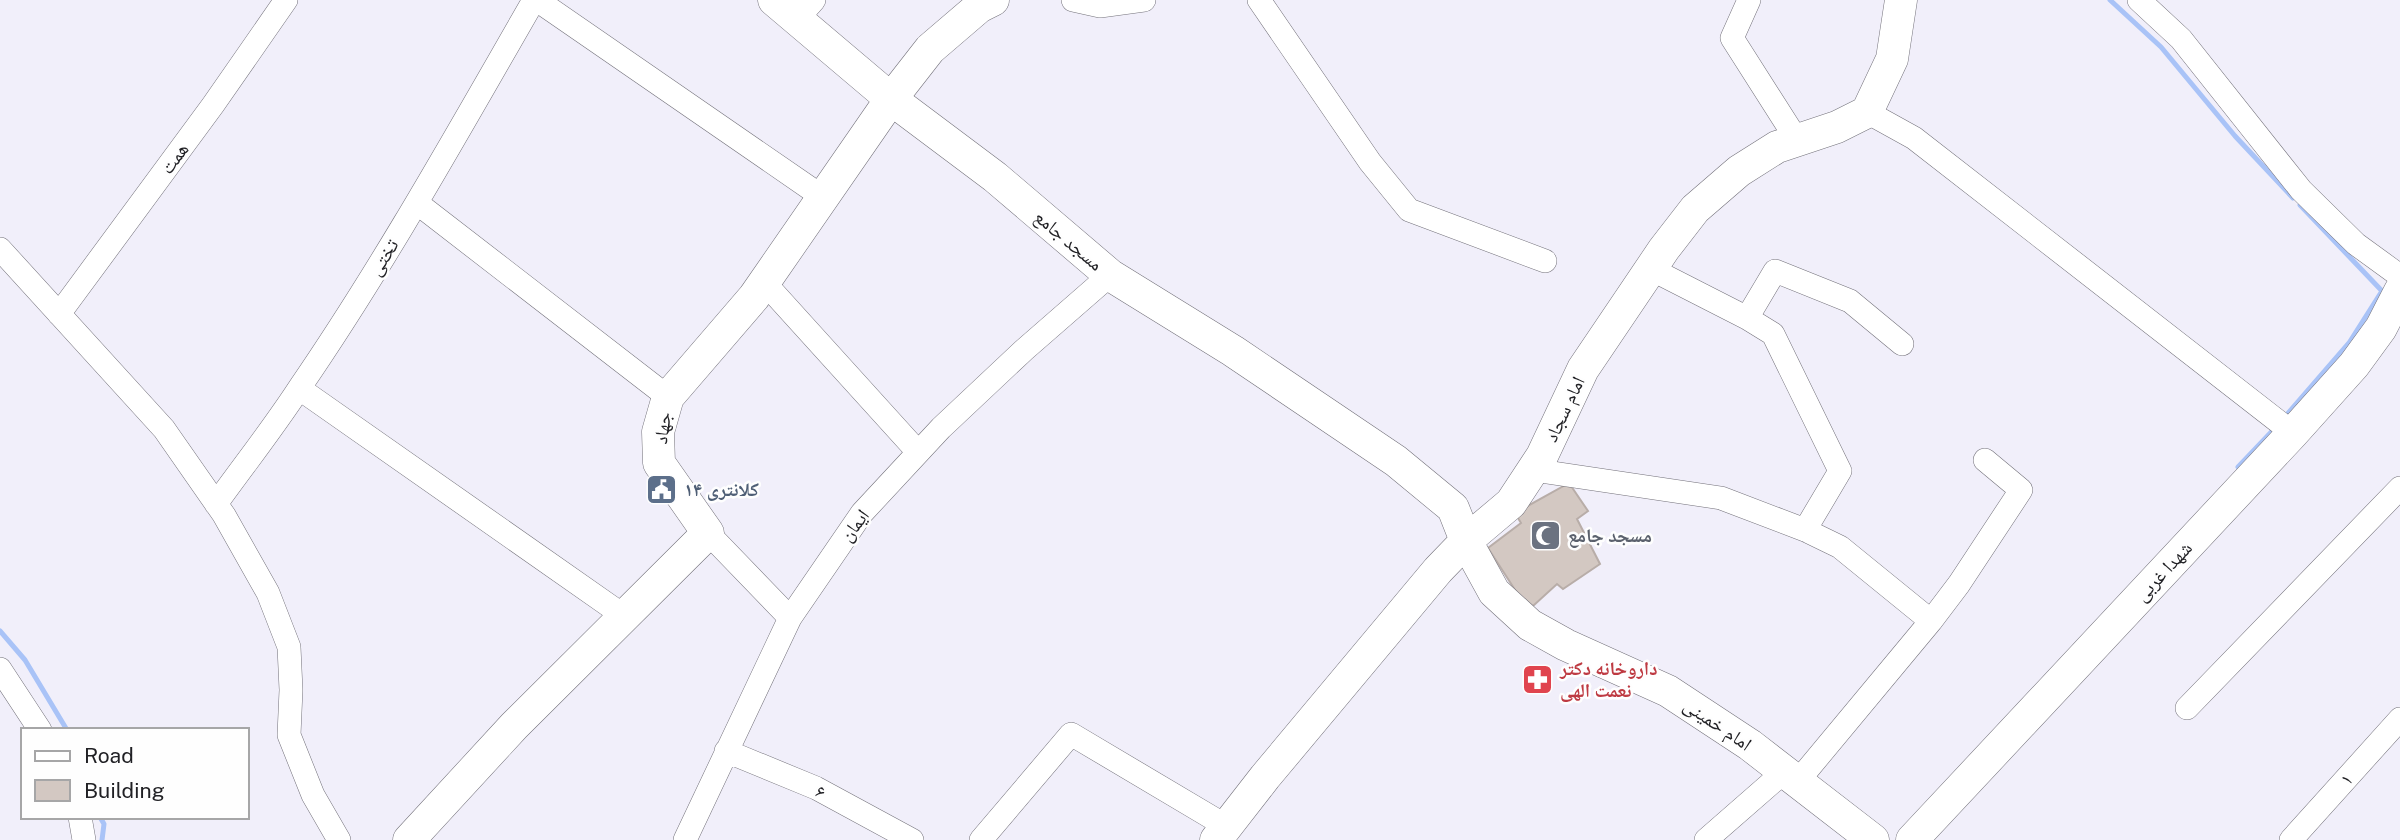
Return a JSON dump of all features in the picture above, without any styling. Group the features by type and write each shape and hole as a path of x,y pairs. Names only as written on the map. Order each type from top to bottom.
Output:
{"street":[{"name":"همت","path":"59,314 213,105 286,0"},
{"path":"536,0 824,198"},
{"name":"تختی","path":"216,504 300,389 417,203 536,0"},
{"name":"جهاد","path":"708,533 659,463 658,432 668,397 764,282 891,99 930,49 979,7 993,0"},
{"path":"1073,0 1100,6 1144,0"},
{"path":"1259,0 1370,162 1409,210 1545,261"},
{"path":"1749,0 1732,38 1797,141"},
{"path":"1901,0 1892,59 1867,112 1914,138 2283,425"},
{"path":"2138,0 2181,39 2301,190 2356,244 2400,276"},
{"name":"مسجد جامع","path":"795,6 891,99 995,177 1110,275 1233,351 1396,461 1453,508 1466,541"},
{"name":"امام سجاد","path":"1221,833 1397,618 1466,541 1511,503 1542,456 1583,369 1695,209 1739,171 1777,147 1838,127 1867,112"},
{"path":"417,203 668,397"},
{"path":"0,249 164,429 216,504 268,593 289,647 289,736 313,795 339,840"},
{"path":"1651,269 1773,334 1840,471 1805,530"},
{"path":"1747,318 1775,271 1850,301 1902,344"},
{"name":"ایمان","path":"685,840 790,618 862,513 941,428 1024,350 1110,275"},
{"path":"764,282 918,452"},
{"name":"شهدا غربی","path":"1912,840 2283,425 2391,337 2400,291"},
{"path":"300,389 624,616"},
{"path":"1706,840 1791,776 1931,621 1959,584 2021,490 1985,460"},
{"path":"1533,470 1721,498 1805,530 1840,547 1931,621"},
{"path":"2187,708 2400,488"},
{"path":"409,840 514,726 708,533 790,618"},
{"name":"امام خمینی","path":"1466,541 1494,592 1530,625 1566,645 1668,691 1750,745 1873,840"},
{"path":"0,670 39,728"},
{"name":"۱","path":"2291,840 2400,719"},
{"path":"981,840 1071,734 1221,833"},
{"name":"۶","path":"726,751 816,788 912,840"},
{"path":"80,819 84,840"}],"building":[{"name":"مسجد جامع","path":"1569,483 1588,511 1577,519 1600,564 1563,589 1557,584 1533,606 1519,596 1488,548 1521,523 1515,513"}],"waterway":[{"path":"2110,0 2161,47 2235,136 2293,198"},
{"path":"2283,419 2349,343 2382,291 2300,205"},
{"path":"2238,467 2277,426"},
{"path":"0,631 25,660 66,728"},
{"path":"101,819 104,824 102,840"}],"place":[{"name":"کلانتری ۱۴","path":"661,489"},
{"name":"مسجد جامع","path":"1545,535"},
{"name":"داروخانه دکتر نعمت الهی","path":"1537,679"}]}
